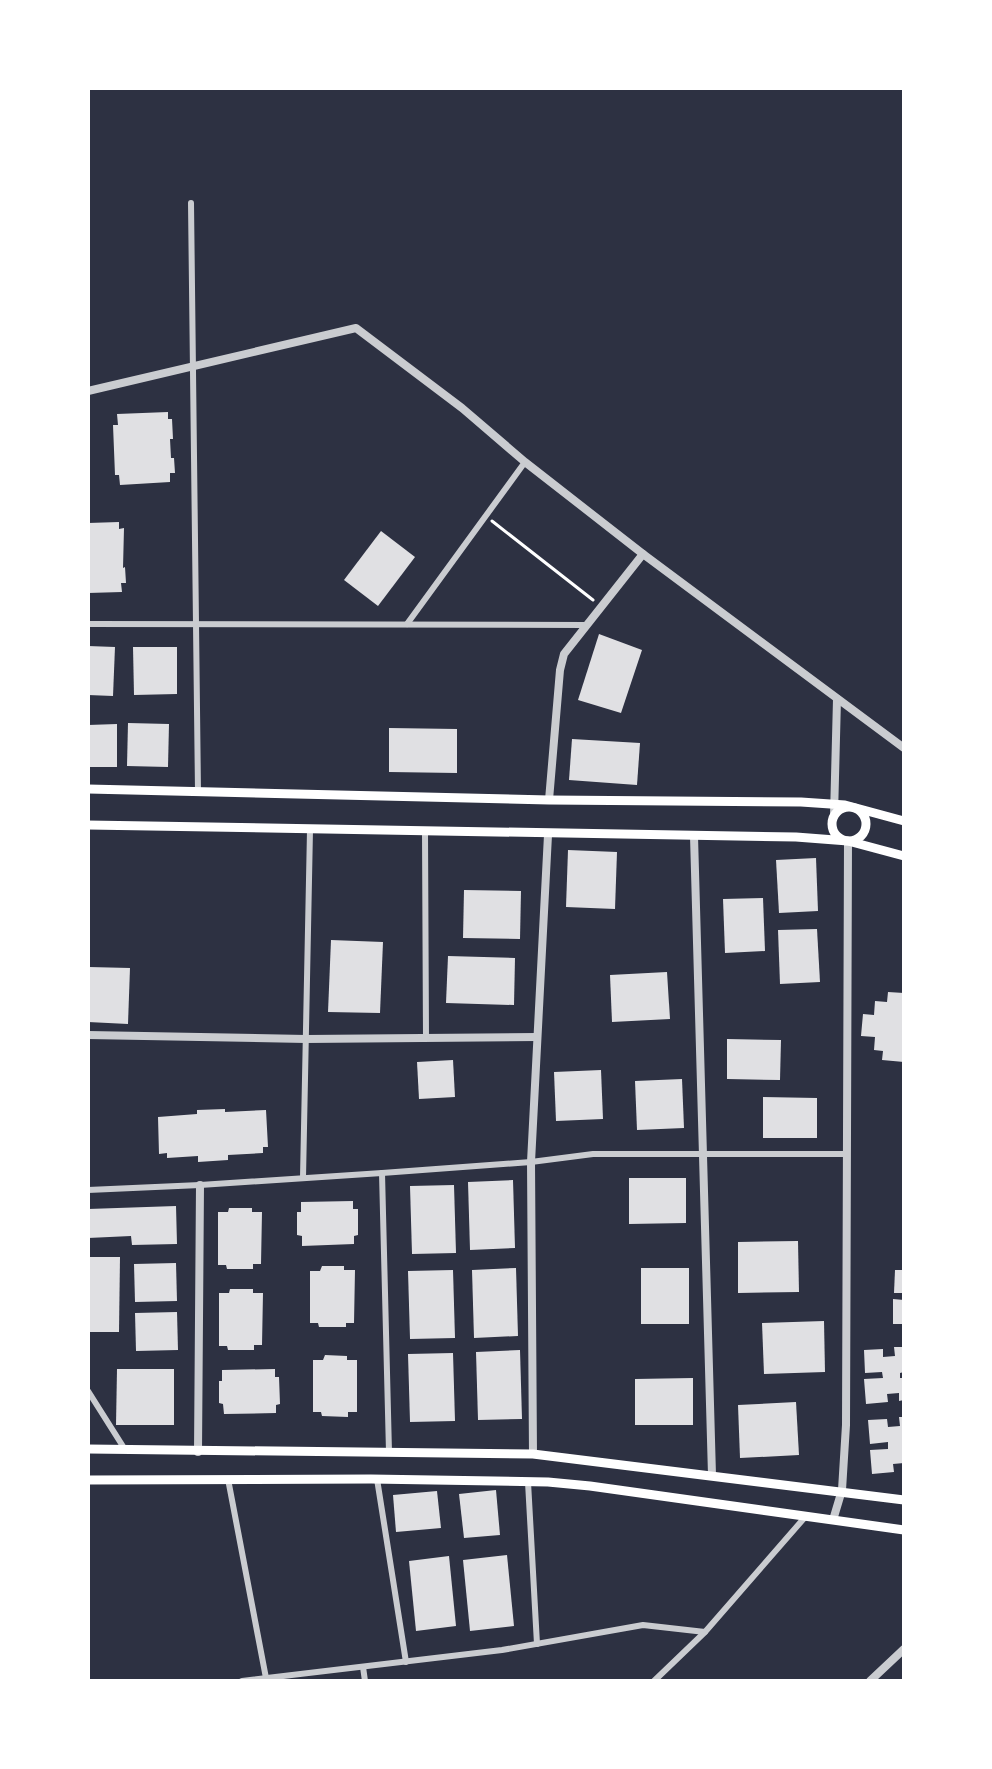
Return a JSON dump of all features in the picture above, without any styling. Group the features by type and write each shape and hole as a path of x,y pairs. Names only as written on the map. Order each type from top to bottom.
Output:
{"main road":[{"path":"88,789 834,804 904,821"},
{"path":"853,807 863,813 866,830 859,839 848,841 834,832 834,816 842,808 853,807"},
{"path":"88,825 796,837 848,841 904,856"},
{"path":"88,1449 533,1454 904,1500"},
{"path":"88,1480 528,1482 590,1486 904,1530"}],"street":[{"path":"191,203 198,792"},
{"path":"88,391 356,328 462,408 525,462 643,554 904,748"},
{"path":"407,624 525,462"},
{"path":"549,800 564,654 643,554"},
{"path":"88,624 586,625"},
{"path":"834,816 837,699"},
{"path":"303,1178 310,830"},
{"path":"425,832 426,1038"},
{"path":"533,1454 531,1162 548,835"},
{"path":"694,836 712,1475"},
{"path":"833,1520 842,1490 846,1425 848,841"},
{"path":"88,1035 306,1039 537,1037"},
{"path":"88,1190 382,1173 531,1162 593,1154 847,1154"},
{"path":"382,1173 389,1452"},
{"path":"198,1452 200,1185"},
{"path":"88,1391 124,1448"},
{"path":"228,1479 266,1678"},
{"path":"377,1479 406,1662"},
{"path":"528,1482 537,1644"},
{"path":"654,1681 705,1632 806,1516"},
{"path":"242,1681 537,1644 643,1625 705,1632"},
{"path":"870,1681 904,1649"},
{"path":"363,1667 365,1681"}],"path":[{"path":"486,516 601,606"}],"building":[{"path":"168,412 168,419 172,419 171,458 174,458 175,473 170,473 170,482 120,485 119,475 115,475 113,425 118,425 117,414"},
{"path":"119,522 119,529 124,528 123,568 126,583 121,583 122,592 88,593 88,523"},
{"path":"381,531 415,557 378,606 344,580"},
{"path":"599,634 642,650 621,713 578,700"},
{"path":"88,646 115,647 113,696 88,695"},
{"path":"133,647 177,647 177,694 134,695"},
{"path":"128,723 169,724 168,767 127,766"},
{"path":"117,724 117,767 88,767 88,725"},
{"path":"389,728 457,729 457,773 389,772"},
{"path":"572,739 640,743 637,785 569,780"},
{"path":"568,850 617,852 615,909 566,907"},
{"path":"816,858 818,911 779,913 776,860"},
{"path":"464,890 521,891 520,939 463,938"},
{"path":"763,898 765,951 725,953 723,899"},
{"path":"817,929 820,982 780,984 778,930"},
{"path":"331,940 383,942 380,1013 328,1012"},
{"path":"448,956 515,958 514,1005 446,1003"},
{"path":"89,967 130,968 128,1024 88,1022"},
{"path":"667,972 670,1019 612,1022 610,975"},
{"path":"888,992 904,993 904,1062 882,1060 883,1051 874,1050 875,1037 861,1036 863,1014 874,1015 875,1001 887,1002"},
{"path":"727,1039 781,1040 780,1080 727,1079"},
{"path":"453,1060 455,1097 419,1099 417,1062"},
{"path":"601,1070 603,1119 556,1121 554,1072"},
{"path":"682,1079 684,1128 637,1130 635,1081"},
{"path":"763,1097 817,1098 817,1138 763,1138"},
{"path":"225,1109 225,1112 266,1110 268,1147 263,1147 263,1153 228,1155 228,1160 198,1162 198,1156 167,1158 167,1153 159,1154 158,1117"},
{"path":"629,1178 686,1178 686,1223 629,1224"},
{"path":"513,1180 515,1248 470,1250 468,1182"},
{"path":"454,1185 456,1253 412,1254 410,1186"},
{"path":"353,1201 353,1209 358,1209 358,1235 354,1236 354,1244 302,1246 302,1236 297,1235 297,1212 301,1212 301,1202"},
{"path":"176,1206 177,1244 132,1245 131,1236 88,1238 88,1209"},
{"path":"229,1208 252,1208 252,1212 262,1212 261,1264 253,1264 253,1269 227,1269 226,1265 218,1265 218,1212 228,1212"},
{"path":"798,1241 799,1292 738,1293 738,1242"},
{"path":"88,1257 120,1257 119,1332 88,1332"},
{"path":"176,1263 177,1301 135,1302 134,1264"},
{"path":"322,1266 344,1266 344,1270 355,1270 354,1323 346,1323 346,1327 319,1327 318,1323 310,1323 310,1271 320,1271"},
{"path":"516,1268 518,1336 474,1338 472,1270"},
{"path":"641,1268 689,1268 689,1324 641,1324"},
{"path":"453,1270 455,1338 410,1339 408,1271"},
{"path":"895,1270 904,1270 904,1293 894,1293"},
{"path":"230,1289 253,1289 253,1293 263,1293 262,1345 254,1345 254,1350 228,1350 227,1346 219,1346 219,1293 229,1293"},
{"path":"893,1299 904,1300 904,1324 893,1324"},
{"path":"177,1312 178,1350 136,1351 135,1313"},
{"path":"824,1321 825,1372 764,1374 762,1323"},
{"path":"894,1347 904,1347 904,1372 900,1373 900,1378 904,1378 904,1400 899,1401 899,1393 887,1394 888,1402 866,1404 864,1379 883,1378 882,1372 865,1373 864,1350 883,1349 883,1357 895,1356"},
{"path":"520,1350 522,1419 478,1420 476,1352"},
{"path":"453,1353 455,1421 410,1422 408,1354"},
{"path":"325,1355 347,1356 347,1360 357,1360 357,1412 348,1412 348,1417 322,1416 321,1412 313,1412 313,1360 323,1360"},
{"path":"117,1369 174,1369 174,1425 116,1425"},
{"path":"275,1369 275,1377 279,1377 280,1404 276,1405 276,1413 224,1414 223,1404 219,1403 222,1370"},
{"path":"693,1378 693,1425 635,1425 635,1379"},
{"path":"796,1402 799,1455 740,1458 738,1405"},
{"path":"899,1417 904,1417 904,1463 893,1464 894,1472 872,1474 870,1450 888,1449 888,1442 870,1444 868,1420 887,1419 888,1427 900,1426"},
{"path":"496,1490 500,1535 464,1538 459,1494"},
{"path":"437,1491 441,1528 396,1532 393,1495"},
{"path":"507,1555 514,1626 470,1631 463,1560"},
{"path":"449,1556 456,1626 416,1631 409,1561"}]}
